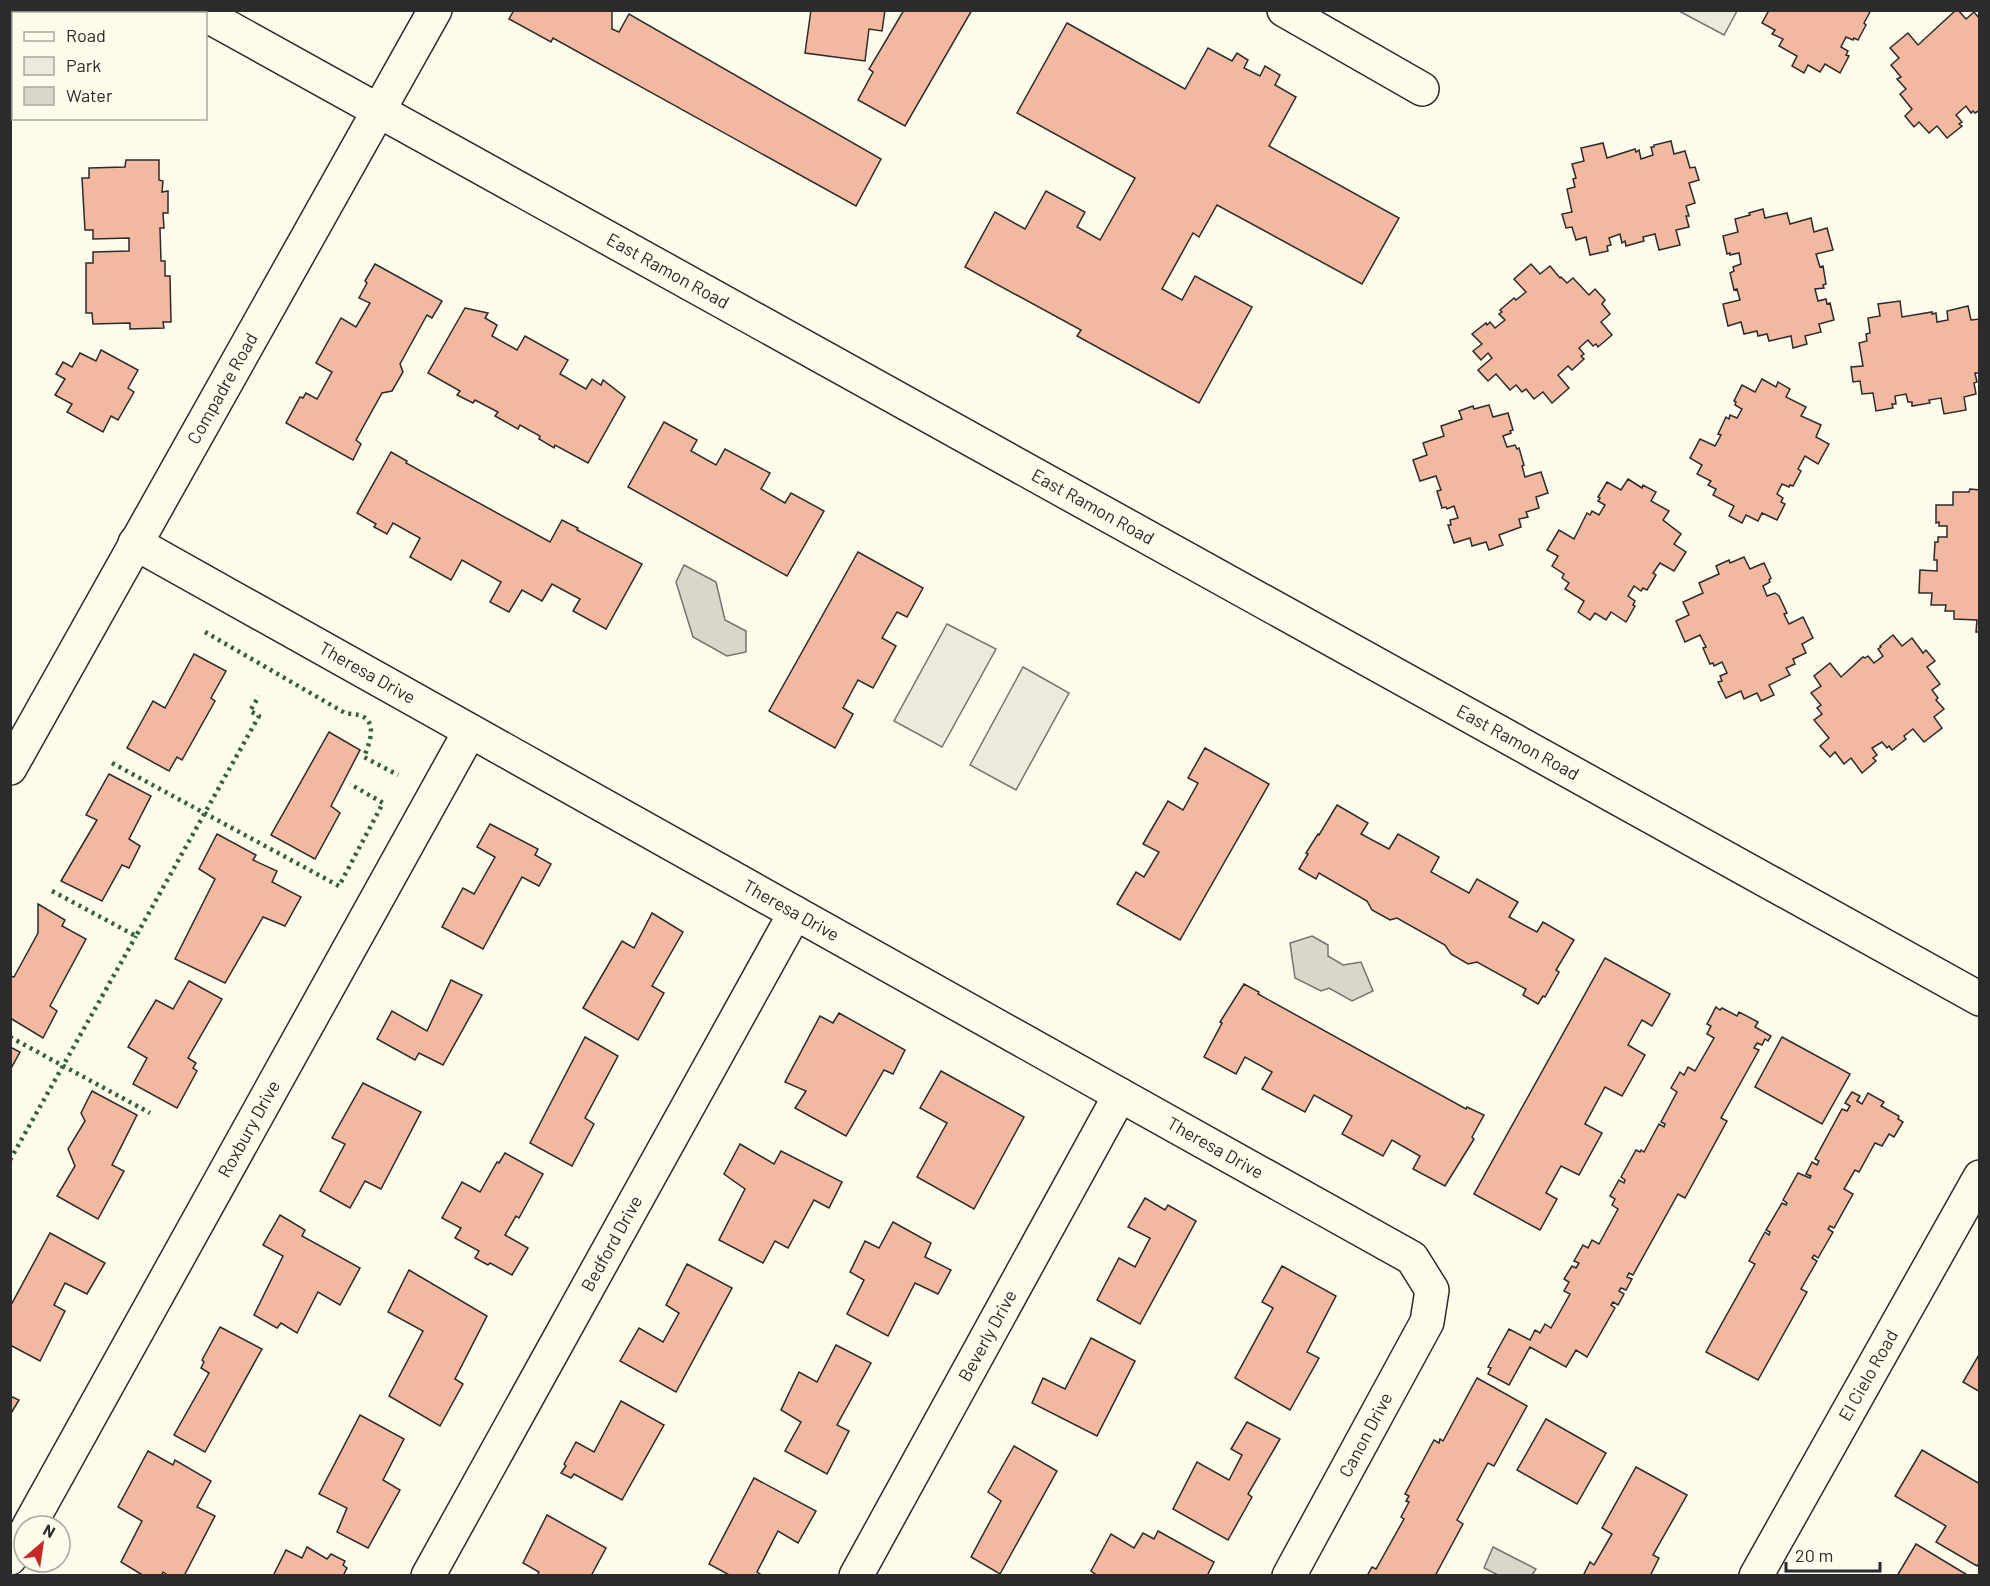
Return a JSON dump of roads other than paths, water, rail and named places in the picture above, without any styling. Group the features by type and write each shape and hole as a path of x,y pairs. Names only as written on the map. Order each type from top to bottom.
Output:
{"street":[{"name":"Compadre Road","path":"10,768 435,10"},
{"path":"1284,10 1422,89"},
{"name":"East Ramon Road","path":"207,16 1980,999"},
{"name":"Theresa Drive","path":"135,543 1412,1258 1432,1290"},
{"name":"Roxbury Drive","path":"35,1514 470,731"},
{"name":"Bedford Drive","path":"428,1575 795,913"},
{"name":"Beverly Drive","path":"856,1575 1120,1095"},
{"name":"El Cielo Road","path":"1756,1575 1980,1177"},
{"name":"Canon Drive","path":"1289,1575 1427,1322 1432,1290"}],"water":[{"path":"684,565 716,582 725,620 746,631 746,652 727,656 693,637 676,582"},
{"path":"1312,936 1328,945 1328,956 1343,965 1361,962 1373,991 1352,1001 1329,988 1321,991 1295,978 1290,943"},
{"path":"1493,1547 1536,1569 1532,1575 1498,1575 1484,1568"}]}
